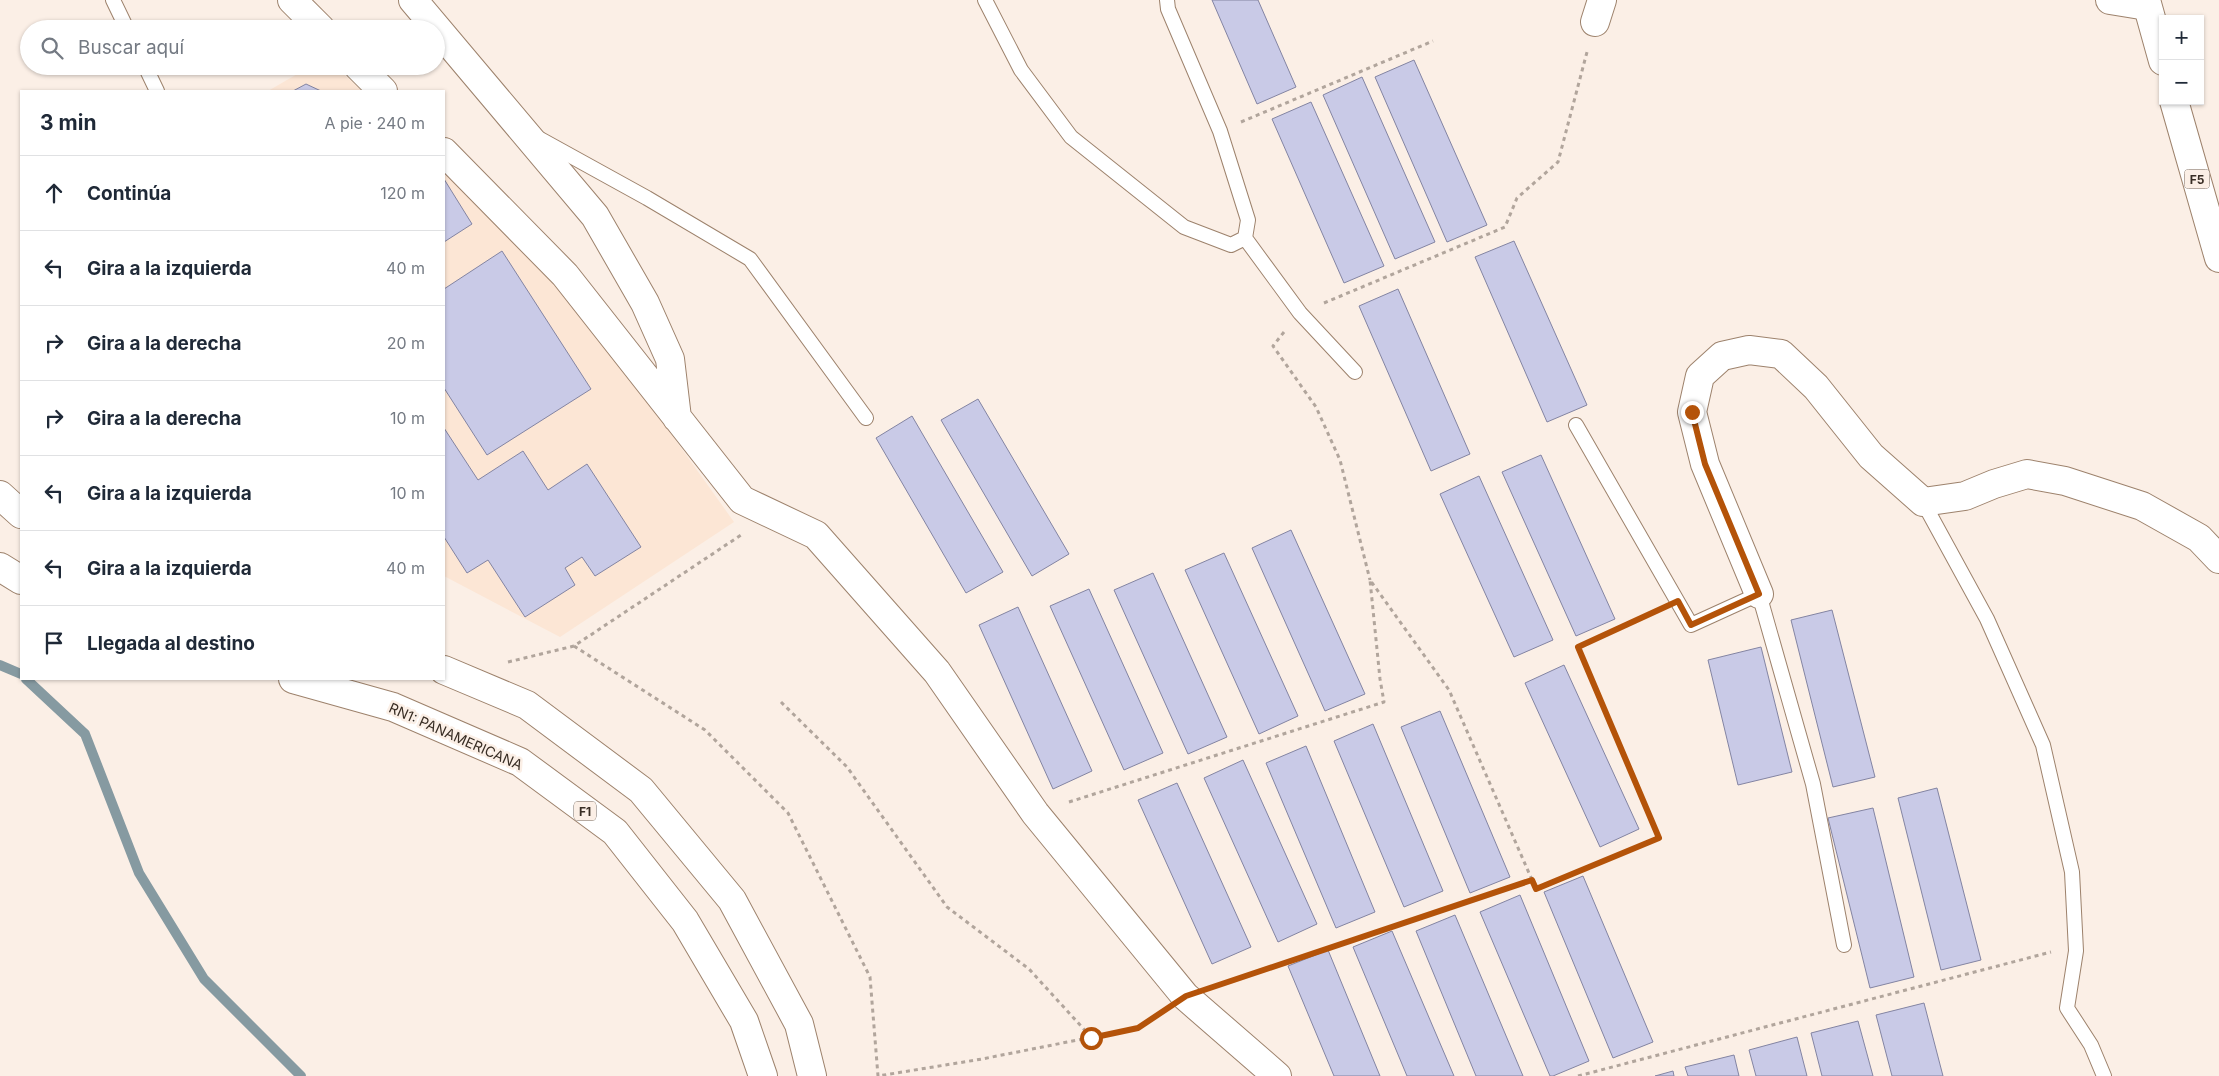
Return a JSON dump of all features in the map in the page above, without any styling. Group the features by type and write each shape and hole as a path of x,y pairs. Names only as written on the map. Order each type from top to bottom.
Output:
{"main road":[{"path":"292,0 312,20"},
{"path":"413,0 430,20"},
{"path":"2110,0 2146,3 2163,60"},
{"path":"445,38 595,216 645,303 670,358 677,418"},
{"path":"367,75 382,90"},
{"name":"F5","path":"2175,105 2219,258"},
{"path":"445,153 565,276 742,500 816,535 937,672 1035,813 1186,996 1277,1076"},
{"path":"1759,594 1705,464 1692,412 1700,376 1722,356 1749,350 1781,354 1816,387 1872,456 1923,502 1965,496 1994,484 2027,474 2065,481 2142,506 2199,538 2219,559"},
{"path":"0,495 20,513"},
{"path":"0,567 20,579"},
{"path":"450,672 527,705 641,790 732,900 799,1024 812,1076"},
{"name":"RN1: PANAMERICANA","path":"297,680 392,707 520,762 614,832 685,922 744,1021 763,1076"}],"lane":[{"path":"113,0 123,20"},
{"path":"985,0 1021,70 1071,137 1184,227 1230,245 1245,238"},
{"path":"1167,0 1168,9 1220,131 1248,220 1245,238 1300,313 1355,372"},
{"path":"149,75 157,90"},
{"path":"522,129 647,198 750,260 866,418"},
{"path":"1576,425 1691,625 1759,594 1813,784 1844,945"},
{"path":"1923,502 1987,618 2044,744 2072,872 2076,951 2067,1008 2091,1045 2104,1076"}],"path":[{"path":"1035,813 1384,702 1370,580 1340,460 1316,407 1273,346 1300,313 1505,227 1517,198 1558,162 1598,11"},
{"path":"1220,131 1433,41"},
{"path":"450,672 574,646 772,514"},
{"path":"1370,580 1449,690 1536,889 1659,838 1578,647 1678,601"},
{"path":"574,646 705,730 788,813 870,977 878,1076 982,1060 1138,1028 1186,996 1532,880"},
{"path":"781,702 847,767 947,907 1029,969 1091,1038"},
{"path":"1578,1076 2045,952 2076,951"}],"shaded area":[{"path":"296,75 345,75 361,90 270,90"},
{"path":"445,168 485,206 612,351 734,522 560,637 445,577"}],"building":[{"path":"1212,0 1258,0 1296,87 1257,104"},
{"path":"1414,60 1487,225 1447,242 1375,77"},
{"path":"1362,77 1435,242 1395,259 1323,95"},
{"path":"306,84 319,90 295,90"},
{"path":"1311,102 1384,266 1344,283 1272,119"},
{"path":"445,181 472,224 445,241"},
{"path":"1514,241 1587,405 1547,422 1475,257"},
{"path":"502,251 591,389 487,455 445,390 445,288"},
{"path":"1398,289 1470,454 1431,471 1359,306"},
{"path":"978,399 1069,554 1032,576 941,420"},
{"path":"912,416 1003,572 966,593 876,438"},
{"path":"445,430 478,480 523,451 548,490 587,464 641,547 595,576 582,557 565,568 575,585 525,617 488,560 467,573 445,539"},
{"path":"1541,455 1615,619 1576,636 1502,472"},
{"path":"1479,476 1553,640 1514,657 1440,494"},
{"path":"1291,530 1365,694 1325,711 1252,548"},
{"path":"1224,553 1298,716 1259,734 1185,570"},
{"path":"1153,573 1227,737 1188,754 1114,590"},
{"path":"1089,589 1163,753 1124,770 1050,606"},
{"path":"1018,607 1092,771 1053,789 979,625"},
{"path":"1832,610 1875,777 1833,787 1791,620"},
{"path":"1761,647 1792,772 1738,785 1708,660"},
{"path":"1564,665 1639,829 1600,847 1525,683"},
{"path":"1440,711 1510,877 1470,893 1401,727"},
{"path":"1373,724 1443,891 1404,907 1334,741"},
{"path":"1306,746 1375,912 1336,928 1266,763"},
{"path":"1243,760 1317,924 1278,942 1204,778"},
{"path":"1177,783 1251,947 1212,964 1138,800"},
{"path":"1937,788 1981,960 1941,970 1898,798"},
{"path":"1873,808 1914,977 1870,988 1828,818"},
{"path":"1583,876 1653,1042 1613,1058 1544,892"},
{"path":"1520,895 1589,1061 1553,1076 1550,1076 1480,912"},
{"path":"1455,915 1523,1076 1476,1076 1416,931"},
{"path":"1392,931 1454,1076 1407,1076 1353,947"},
{"path":"1328,950 1380,1076 1334,1076 1288,966"},
{"path":"1924,1003 1943,1076 1892,1076 1876,1015"},
{"path":"1858,1021 1873,1076 1822,1076 1811,1033"},
{"path":"1797,1037 1807,1076 1756,1076 1749,1050"},
{"path":"1734,1055 1739,1076 1688,1076 1685,1067"},
{"path":"1673,1071 1674,1076 1655,1076"}],"waterway":[{"path":"0,665 20,674"},
{"path":"27,680 85,734 139,873 204,979 301,1076"}],"route":[{"path":"1091,1038 1138,1028 1186,996 1532,880 1536,889 1659,838 1578,647 1678,601 1691,625 1759,594 1705,464 1692,412"}]}
